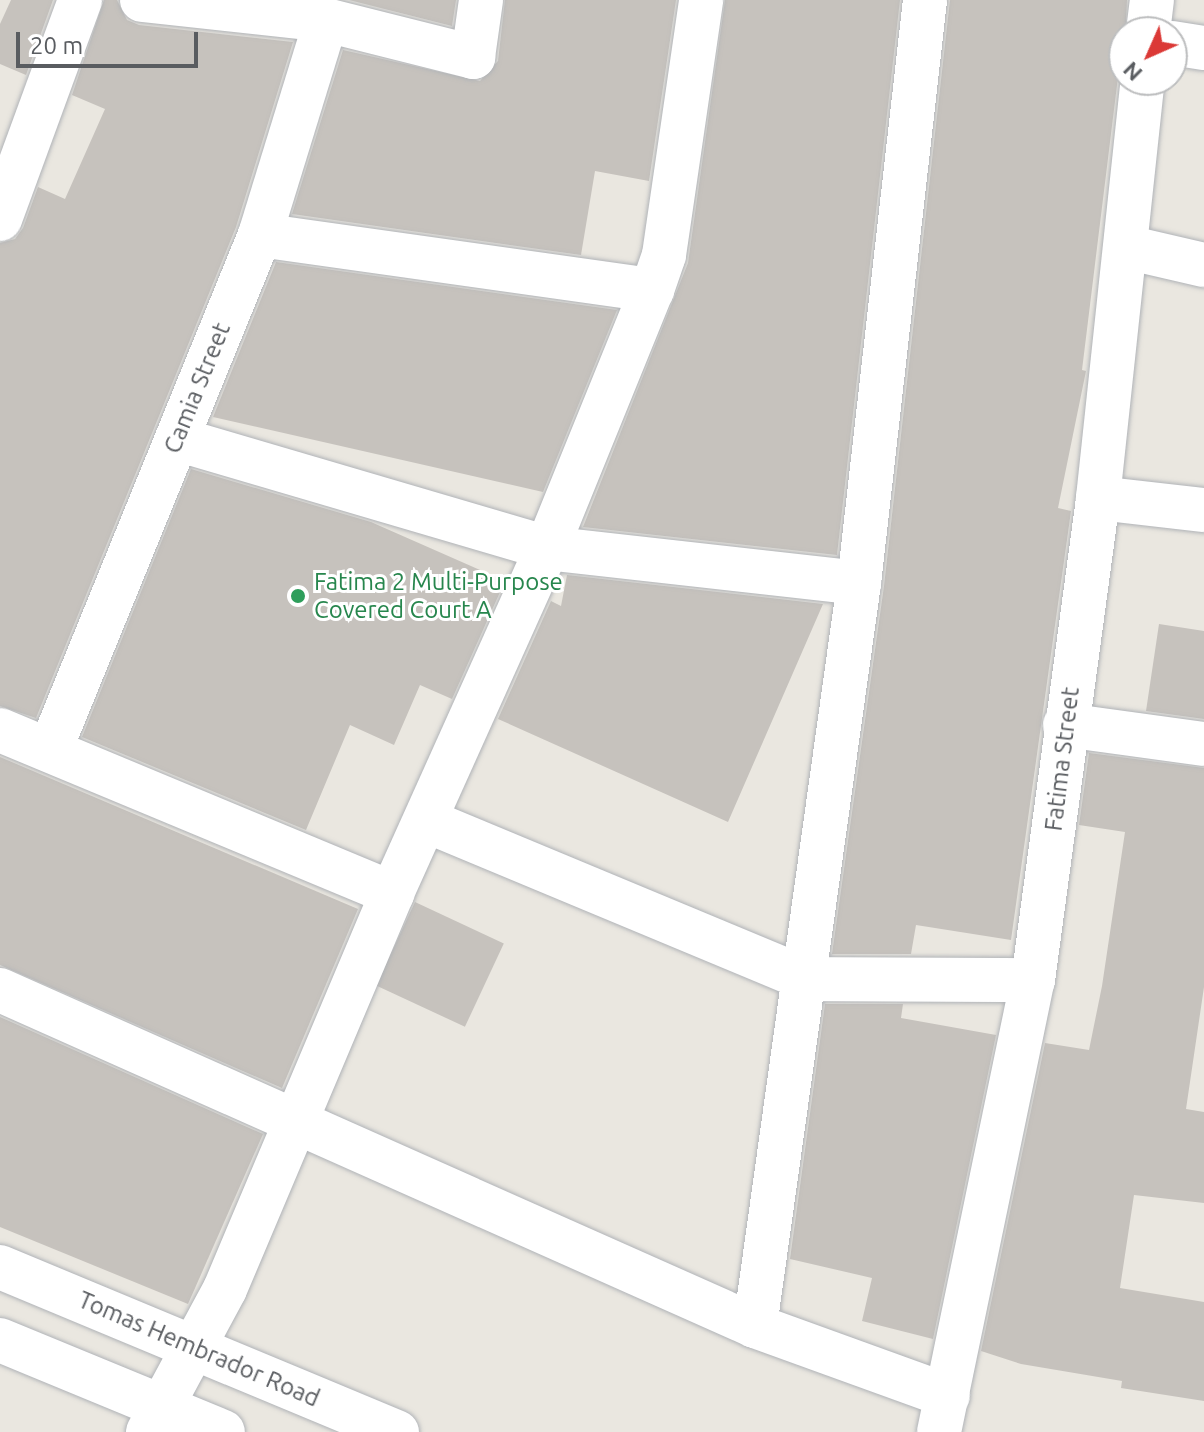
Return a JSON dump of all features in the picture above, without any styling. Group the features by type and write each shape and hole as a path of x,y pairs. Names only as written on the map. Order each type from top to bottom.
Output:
{"street":[{"path":"0,219 80,0"},
{"path":"142,0 326,20 473,57 481,0"},
{"path":"155,1419 197,1349 392,893 427,821 547,548 652,290 664,255 701,0"},
{"path":"755,1326 806,979 859,583 925,0"},
{"name":"Camia Street","path":"50,750 260,235 326,20"},
{"name":"Fatima Street","path":"944,1414 1033,980 1098,498 1141,96"},
{"path":"260,235 652,290"},
{"path":"1126,247 1204,265"},
{"path":"177,439 547,548 859,583"},
{"path":"1098,498 1204,510"},
{"path":"1065,725 1204,744"},
{"path":"0,730 392,893"},
{"path":"427,821 806,979 1033,980"},
{"path":"0,990 755,1326 944,1414"},
{"name":"Tomas Hembrador Road","path":"0,1267 397,1432"},
{"path":"0,1340 155,1419 223,1432"}],"building":[{"path":"11,0 53,0 26,75 0,64 0,24"},
{"path":"104,0 117,0 127,20 139,25 293,42 236,227 36,718 0,706 0,243 15,239 23,228 38,187 65,199 105,109 72,95"},
{"path":"349,0 456,0 452,26"},
{"path":"505,0 676,0 649,181 595,171 581,255 292,214 343,50 480,81 498,61"},
{"path":"725,0 900,0 837,555 583,527 688,263"},
{"path":"950,0 1127,0 1126,16 1108,16 1108,96 1116,96 1082,370 1086,371 1058,508 1071,511 1011,940 916,925 911,954 832,954 884,586"},
{"path":"276,262 617,310 543,492 213,417"},
{"name":"Fatima 2 Multi-Purpose Covered Court A","path":"191,469 371,522 505,581 452,699 420,685 394,745 350,725 306,830 82,737"},
{"path":"567,575 823,604 728,822 498,719 551,601 561,606"},
{"path":"1159,624 1204,631 1204,719 1146,711"},
{"path":"1089,753 1204,768 1204,987 1186,1109 1204,1112 1204,1203 1134,1195 1120,1288 1204,1302 1204,1401 1121,1388 1122,1381 1021,1364 981,1351 1045,1043 1089,1050 1102,986 1125,832 1079,825"},
{"path":"0,757 358,909 282,1088 0,965"},
{"path":"415,902 504,943 465,1027 376,985"},
{"path":"825,1004 903,1004 901,1018 996,1035 933,1339 862,1321 872,1278 790,1259"},
{"path":"0,1017 263,1134 188,1304 0,1227"}],"place":[{"name":"Fatima 2 Multi-Purpose Covered Court A","path":"298,596"}]}
